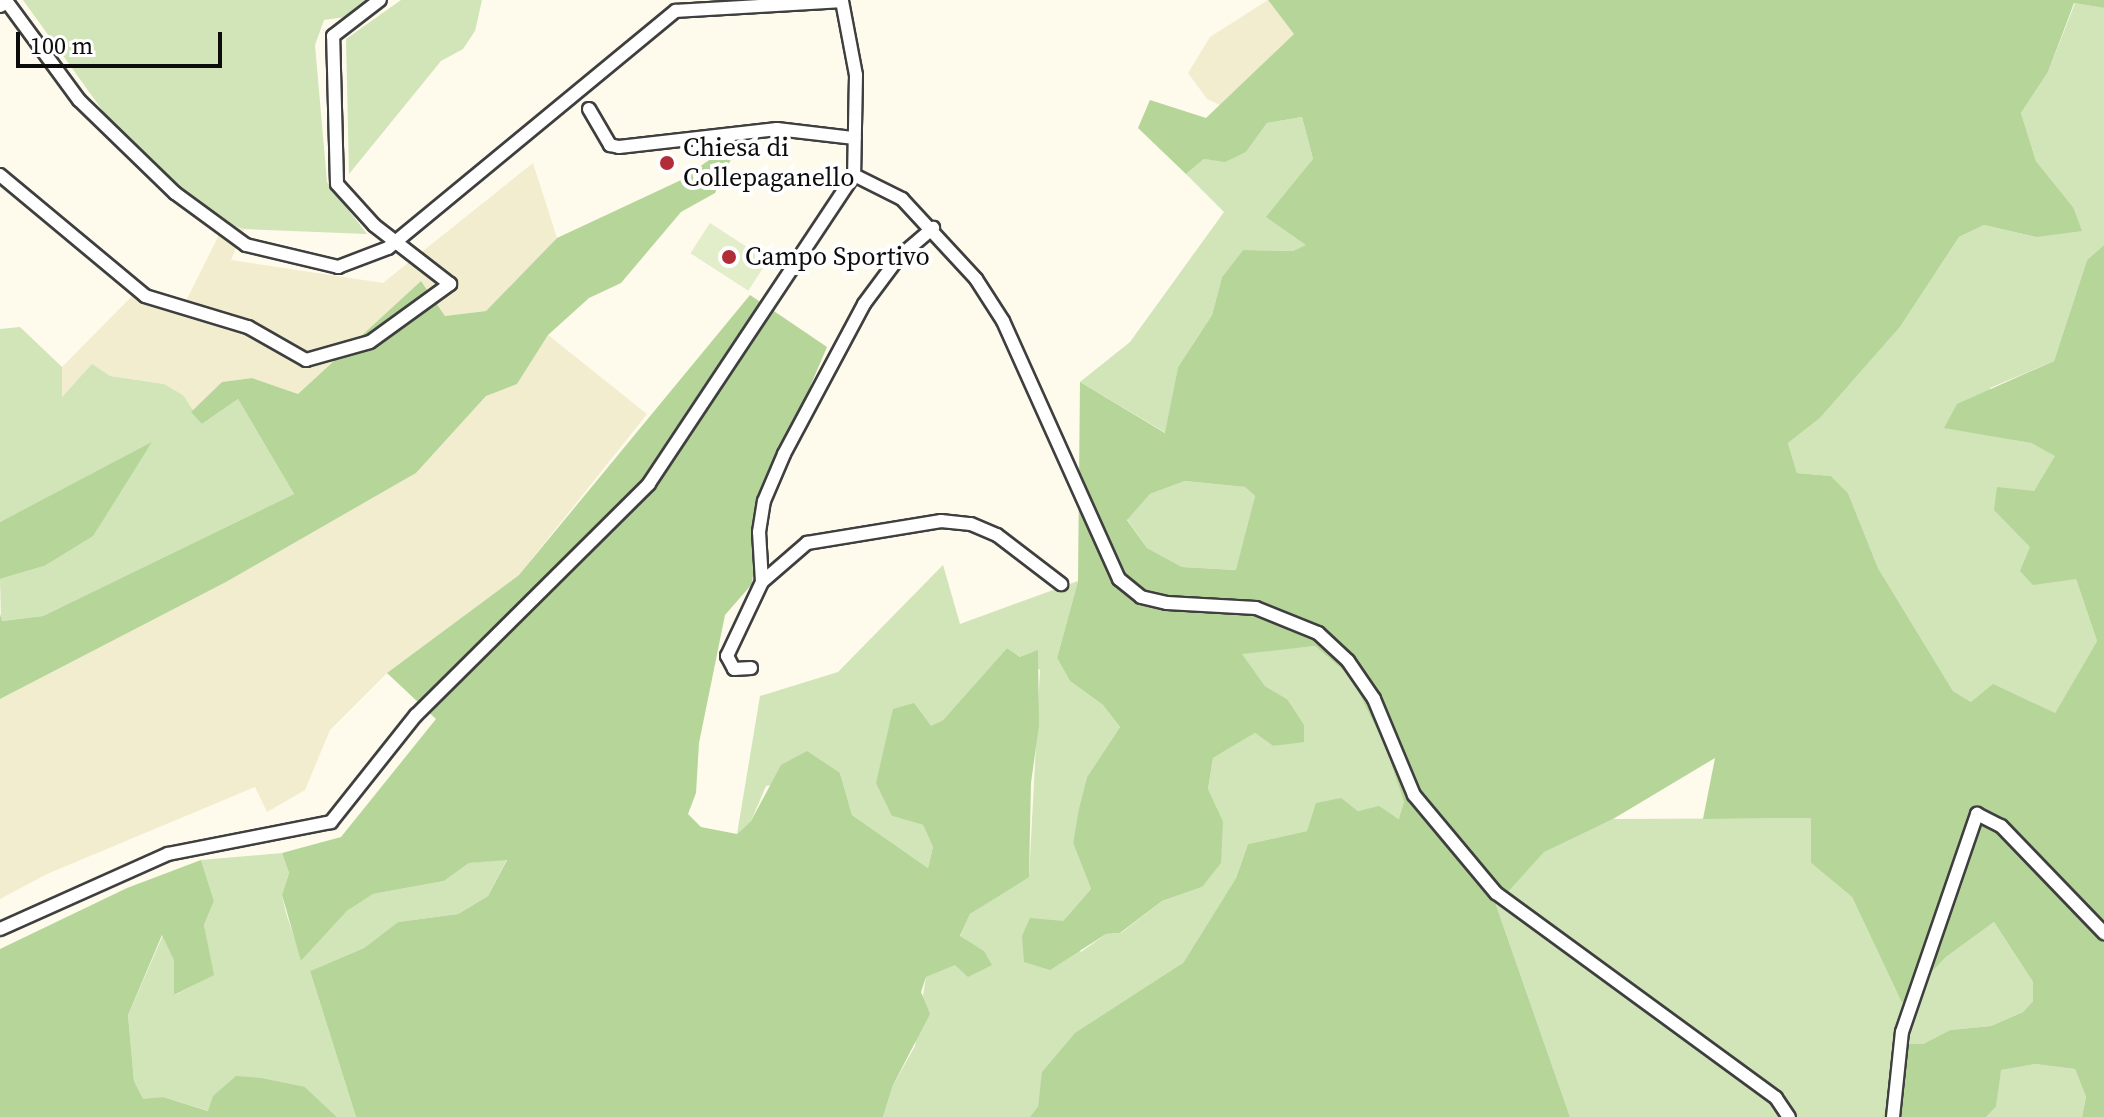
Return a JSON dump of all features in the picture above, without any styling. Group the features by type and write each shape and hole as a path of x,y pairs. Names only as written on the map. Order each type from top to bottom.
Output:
{"street":[{"path":"0,175 145,296 248,327 306,360 370,342 450,284 396,242 337,184 333,36 380,0"},
{"path":"0,6 7,2 79,100 164,183 246,245 338,267 396,242 676,11 842,1 856,75 854,175 649,484 416,715 331,822 168,854 0,929"},
{"path":"589,109 610,145 619,147 777,129 854,138"},
{"path":"854,175 902,199 933,228 1003,321 1119,579 1141,597 1167,603 1256,608 1318,633 1348,661 1374,699 1414,795 1496,893 1776,1098 1789,1117"},
{"path":"762,582 759,532 764,501 784,454 864,304 899,257 933,228"},
{"path":"751,668 734,669 727,656 762,582 807,543 941,521 971,524 997,535 1061,584"},
{"path":"1893,1117 1902,1032 1977,814 2001,826 2104,933"}],"shaded area":[{"path":"1268,0 1295,34 1220,105 1207,99 1188,73 1210,37"},
{"path":"533,163 557,238 486,311 445,316 421,281 298,394 252,378 222,382 191,412 183,395 164,384 110,376 92,365 61,398 62,367 132,296 183,307 225,223 244,229 231,260 383,283"},
{"path":"548,335 647,414 519,575 387,673 330,730 305,790 267,812 255,787 47,874 0,899 0,699 226,582 416,473 486,396 517,383"}],"green space":[{"path":"23,0 367,0 345,17 324,20 315,45 327,182 367,234 244,229 225,223 138,160"},
{"path":"401,0 482,0 475,31 463,49 441,61 349,174 346,39"},
{"path":"1268,0 2104,0 2104,8 2074,3 2048,72 2021,113 2036,161 2073,207 2082,231 2036,237 1984,225 1959,237 1900,327 1820,418 1788,443 1797,473 1831,476 1848,493 1878,568 1953,691 1971,702 1993,684 2055,713 2097,641 2076,579 2033,585 2020,571 2030,547 1994,510 1997,487 2034,491 2055,456 2031,443 1944,428 1957,404 2054,361 2087,260 2104,245 2104,1117 2082,1117 2086,1097 2075,1069 2035,1064 2001,1070 1996,1107 1986,1117 1883,1117 1909,1044 1923,1044 1950,1030 1991,1026 2023,1012 2033,1001 2033,982 1994,922 1946,957 1902,1003 1852,897 1811,863 1811,818 1703,819 1715,758 1613,819 1544,852 1496,905 1570,1117 1030,1117 1038,1106 1042,1072 1075,1033 1183,963 1236,878 1248,844 1307,831 1316,803 1341,798 1358,811 1379,806 1399,819 1404,802 1385,746 1351,677 1315,646 1242,654 1265,686 1287,699 1304,725 1304,742 1273,746 1255,733 1213,758 1208,789 1223,821 1221,863 1202,887 1162,901 1120,933 1106,934 1050,970 1024,962 1022,936 1030,918 1063,921 1091,889 1073,843 1079,809 1087,777 1120,727 1103,705 1070,681 1057,658 1078,581 1080,382 1165,433 1178,367 1212,315 1222,277 1243,250 1293,251 1306,245 1266,217 1313,159 1302,117 1267,123 1246,152 1225,162 1204,159 1186,174 1138,128 1150,100 1206,118 1294,34","holes":["1185,481 1245,487 1255,496 1236,570 1182,567 1147,548 1127,520 1150,494"]},
{"path":"2075,3 2104,8 2104,245 2087,260 2054,361 1990,388 1989,435 2031,443 2056,456 2034,491 2076,579 2097,641 2055,713 1971,702 1953,691 1878,568 1848,493 1831,476 1797,473 1788,443 1820,418 1900,327 1959,237 1984,225 2036,237 2073,207 2036,161 2021,113 2048,72"},
{"path":"1302,117 1313,159 1294,187 1307,245 1293,251 1243,250 1222,277 1212,315 1178,367 1166,433 1080,382 1130,342 1224,212 1186,174 1204,159 1225,161 1246,152 1267,123"},
{"path":"741,138 715,193 681,212 621,283 589,298 548,335 517,384 486,396 416,473 226,582 0,699 0,614 2,621 43,616 294,494 238,399 202,424 191,412 222,382 252,378 298,394 421,281 445,316 486,311 557,238 679,181"},
{"name":"Campo Sportivo","path":"710,223 768,261 748,291 690,253"},
{"path":"750,295 827,347 761,501 752,584 725,615 699,743 696,793 688,814 701,827 737,834 751,821 781,765 807,751 840,773 852,815 928,868 933,847 923,825 892,816 876,783 893,709 914,703 931,726 943,720 1007,648 1020,657 1038,650 1039,725 1031,783 1029,877 970,914 960,936 984,951 992,965 968,977 955,965 926,977 921,992 930,1014 893,1085 883,1117 356,1117 310,971 364,948 398,922 458,914 488,896 507,860 469,863 444,881 373,894 347,911 301,961 282,895 289,873 282,853 341,837 436,719 387,673 519,575"},
{"path":"20,327 62,367 62,397 92,364 110,376 164,384 183,395 202,424 238,399 294,494 43,616 1,621 0,579 44,566 121,485 151,444 0,522 0,329"},
{"path":"152,442 93,536 44,566 0,579 0,522"},
{"path":"1185,481 1245,487 1255,496 1237,570 1182,567 1147,548 1127,519 1150,494"},
{"path":"943,565 960,624 1078,581 1057,658 1070,681 1103,705 1120,727 1087,777 1073,843 1091,889 1063,921 1081,952 1106,934 1121,933 1162,901 1202,887 1223,821 1208,789 1213,758 1255,733 1273,746 1304,741 1287,699 1265,686 1241,653 1315,646 1351,677 1385,746 1404,802 1400,819 1379,807 1358,811 1341,799 1307,831 1248,844 1236,878 1183,963 1043,1071 1038,1106 1030,1117 883,1117 893,1085 915,1046 926,977 984,951 960,937 970,914 1029,876 1040,670 1007,648 943,720 930,727 892,816 923,825 933,847 928,868 852,815 840,773 766,786 751,821 737,834 760,696 838,672"},
{"path":"1812,818 1811,863 1852,897 1902,1003 1946,957 1994,922 2033,982 2033,1001 2023,1012 1991,1026 1950,1030 1923,1044 1883,1117 1570,1117 1496,905 1544,851 1613,819"},
{"path":"282,853 289,873 282,895 302,960 347,911 373,894 444,881 469,863 507,859 488,896 458,914 398,922 364,948 310,971 356,1117 337,1117 305,1087 209,1111 163,1097 143,1100 134,1081 128,1015 163,935 175,960 175,995 213,975 204,925 214,901 201,860"},
{"path":"201,860 214,901 204,925 214,975 174,995 174,960 162,935 128,1015 134,1081 143,1099 163,1097 208,1111 213,1096 236,1076 261,1078 305,1087 337,1117 0,1117 0,949 127,888"},
{"path":"2035,1064 2075,1069 2086,1097 2082,1117 1986,1117 1996,1107 2000,1070"}],"place":[{"name":"Chiesa di Collepaganello","path":"667,163"},
{"name":"Campo Sportivo","path":"729,257"}]}
